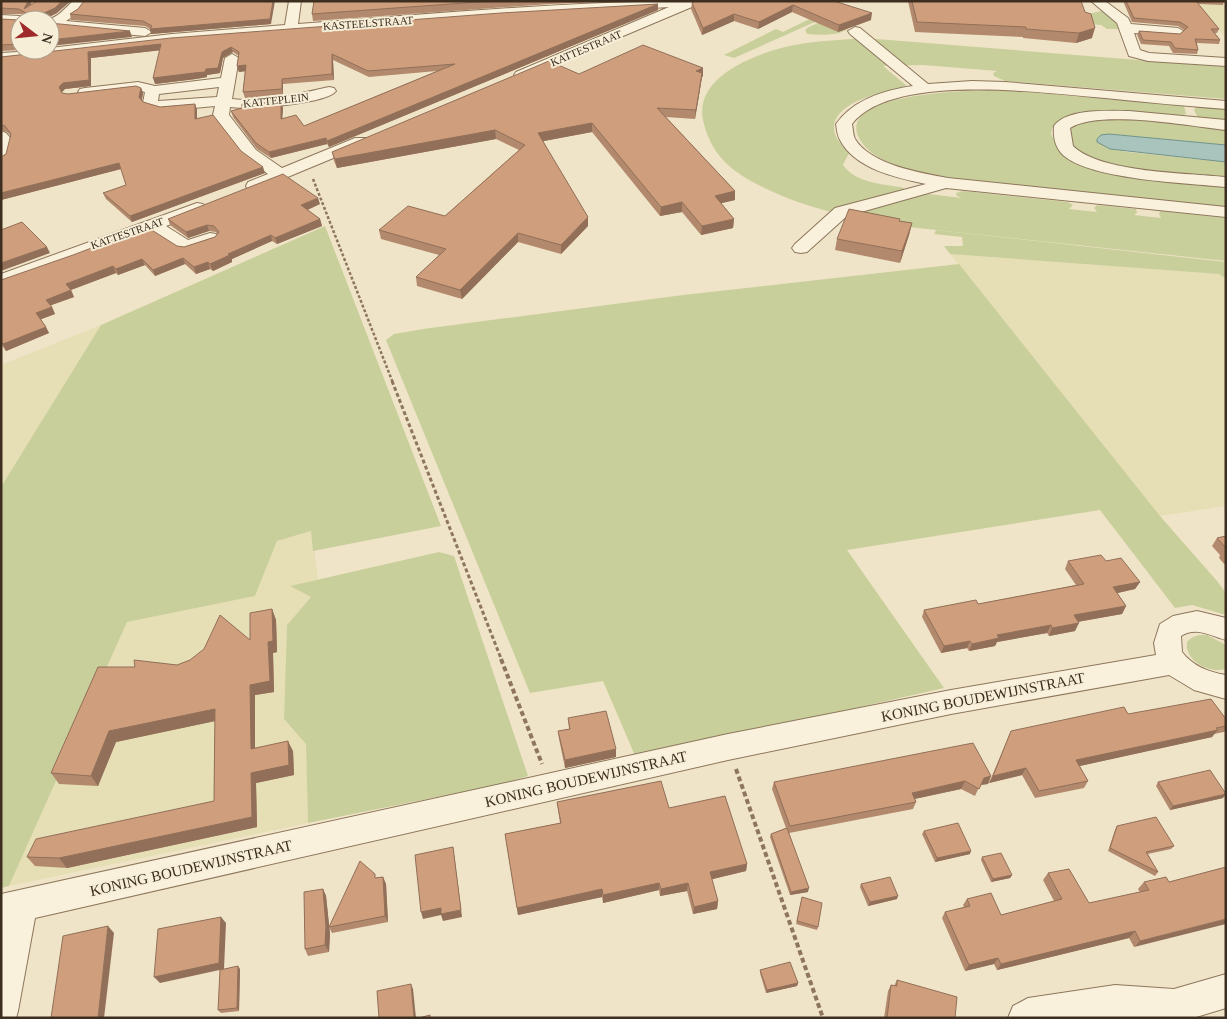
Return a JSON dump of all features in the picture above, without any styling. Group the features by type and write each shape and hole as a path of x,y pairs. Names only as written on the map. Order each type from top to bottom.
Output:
{"street":[{"path":"60,18 73,10 82,1"},
{"path":"291,28 295,1"},
{"path":"462,1 464,16"},
{"path":"1097,1 1123,21 1134,53 1139,55 1226,62"},
{"name":"KASTEELSTRAAT","path":"60,24 164,34 172,38 464,16 660,3 691,3"},
{"name":"KATTESTRAAT","path":"508,80 691,3"},
{"path":"1126,28 1178,32"},
{"path":"855,31 924,88"},
{"path":"1,58 172,38"},
{"name":"KATTEPLEIN","path":"222,102 232,58"},
{"path":"70,94 138,86 154,90 228,82"},
{"path":"1226,105 978,85 924,88 897,93 856,110 844,124 846,137 853,148 890,169 914,177 1226,212"},
{"name":"KATTEPLEIN","path":"154,90 151,94 150,103 154,106 212,101 239,104 312,97 329,90"},
{"path":"1188,101 1192,122"},
{"path":"222,102 221,115 250,153 280,176"},
{"path":"1226,125 1102,116 1074,119 1062,126 1061,137 1070,152 1093,163 1125,172 1226,182"},
{"path":"1,136 4,140 1,158"},
{"path":"240,191 280,176 372,136"},
{"path":"801,248 841,212 948,182"},
{"name":"KATTESTRAAT","path":"1,280 214,201"},
{"path":"153,225 186,248 210,238"},
{"path":"1226,630 1202,621 1192,620 1175,626 1169,631 1166,646 1174,663 1192,678 1226,687"},
{"name":"KONING BOUDEWIJNSTRAAT","path":"11,908 728,747 952,702 1174,663"},
{"path":"1,1012 11,908"},
{"path":"1025,1018 1028,1015 1115,1002 1174,1012 1226,991"}],"path":[{"path":"307,164 551,787"},
{"path":"728,747 823,1018"}],"shaded area":[{"path":"1201,1 1226,1 1226,38 1201,8"},
{"path":"950,254 1219,274 1226,279 1226,506 1160,516"},
{"path":"101,325 1,487 1,365"},
{"path":"312,531 318,579 291,586 311,597 287,625 284,719 306,744 308,823 9,886 127,622 255,596 277,541"}],"green space":[{"path":"1106,10 1114,16 1121,29 1107,29 1101,25 1056,21"},
{"path":"826,11 835,13 734,58 724,55 776,29 783,32"},
{"path":"826,19 851,25 843,32 824,35 807,34 805,30 807,28"},
{"path":"864,38 1226,67 1226,99 1005,81 994,76 993,73 997,71 923,65 883,66 907,86 873,95 849,106 840,114 835,123 835,134 839,142 849,153 843,165 848,171 861,179 904,188 903,191 962,198 957,196 956,193 963,191 1068,202 1073,205 1069,209 1097,212 1094,208 1097,205 1136,209 1137,213 1134,215 1161,218 1160,211 1226,218 1226,261 899,226 861,219 823,210 769,190 742,176 727,164 715,150 707,134 702,108 706,94 726,72 756,56 785,47 815,42"},
{"path":"989,90 1184,106 1186,114 1179,116 1081,113 1058,121 1051,134 1059,148 1080,161 1226,185 1226,207 937,177 909,170 888,162 868,150 859,138 857,123 867,112 884,103 932,94"},
{"path":"1197,106 1226,109 1226,122 1198,118 1194,110"},
{"path":"1112,118 1226,128 1226,145 1109,134 1103,146 1127,152 1226,162 1226,177 1153,171 1115,165 1081,152 1068,137 1067,134 1070,129 1080,122"},
{"path":"325,226 441,526 313,551 311,531 277,541 255,596 127,622 9,886 1,888 1,487 101,325"},
{"path":"936,230 1226,262 1226,279 1219,274 950,254 944,246 963,246 962,237 934,234"},
{"path":"959,264 1160,516 1217,581 1226,593 1226,615 1192,605 1175,608 1100,510 847,550 944,688 636,758 603,681 530,693 386,340 394,334 423,329 683,295"},
{"path":"439,552 454,556 528,776 502,784 308,823 306,744 284,719 287,625 311,597 290,586"},
{"path":"1199,635 1207,635 1226,645 1226,669 1213,670 1206,668 1190,655 1187,649 1187,642"}],"water":[{"path":"1109,134 1226,145 1226,162 1110,149 1097,142 1101,135"}],"building":[{"path":"1,1 28,1 24,9 37,1 62,1 51,10 21,10 1,8"},
{"path":"84,1 273,1 270,19 150,29 152,26 143,21 70,14 78,9"},
{"path":"314,1 492,1 312,14"},
{"path":"695,1 834,1 872,13 839,25 793,5 759,22 734,14 703,28 692,3"},
{"path":"912,1 1081,1 1085,12 1091,14 1095,28 1079,33 1026,29 1026,27 917,22"},
{"path":"1126,1 1196,1 1219,29 1211,29 1220,40 1195,39 1198,50 1175,48 1171,42 1143,40 1139,31 1180,34 1188,27 1180,22 1134,18"},
{"path":"658,4 327,141 326,138 269,152 256,143 231,111 242,108 242,104 281,102 281,119 296,115 304,126 455,64 368,71 332,54 332,74 282,79 282,89 243,92 246,65 237,66 239,52 231,47 222,52 218,68 206,69 205,72 153,78 161,44 88,52 89,80 63,83 59,87 62,93 68,94 136,86 141,88 139,97 143,102 160,107 195,104 195,119 213,115 241,151 263,167 130,216 103,193 126,185 119,163 1,193 1,157 6,154 11,134 5,126 1,125 1,57 10,56 10,60 60,60 60,50 171,38 501,13"},
{"path":"1,19 10,20 10,45 1,45"},
{"path":"60,24 130,31 60,39"},
{"path":"643,45 703,68 696,71 702,73 696,110 657,108 735,191 715,196 734,219 702,226 682,202 661,207 592,123 538,133 588,217 561,245 518,233 460,290 416,277 446,249 379,230 408,206 445,216 525,145 495,130 335,159 332,152 549,61 579,74"},
{"path":"283,174 318,198 301,205 320,219 275,238 271,235 210,264 208,262 194,267 183,258 153,270 142,259 116,269 113,266 66,284 71,290 46,300 52,307 36,313 46,327 3,344 1,342 1,280 147,227 177,246 184,247 215,237 219,232 214,226 207,225 186,232 168,219"},
{"path":"849,209 912,223 902,251 837,239"},
{"path":"22,222 47,247 1,263 1,230"},
{"path":"1226,536 1226,548 1217,538"},
{"path":"1101,555 1106,561 1121,558 1140,582 1113,587 1126,606 1074,615 1079,623 1052,628 1051,625 997,635 999,638 972,644 970,641 944,646 924,610 976,600 978,604 1084,584 1068,561"},
{"path":"272,609 273,641 268,642 270,681 250,685 251,749 288,741 289,765 251,773 252,817 59,858 27,857 36,839 214,801 215,709 109,731 91,776 51,773 98,667 135,667 134,660 177,665 190,660 204,649 220,615 250,640 250,613"},
{"path":"1211,699 1226,719 1226,726 1216,728 1218,730 1076,760 1088,781 1039,791 1026,768 993,776 1011,731 1124,707 1128,714"},
{"path":"606,711 616,749 565,760 558,731 570,729 568,718"},
{"path":"973,743 991,776 984,778 979,789 965,781 912,793 916,802 790,826 774,782"},
{"path":"1210,770 1226,794 1173,806 1158,782"},
{"path":"661,781 669,808 725,796 747,864 710,872 718,901 694,907 688,883 661,889 659,883 603,895 602,889 517,908 505,834 561,823 557,802"},
{"path":"1156,817 1174,846 1146,852 1158,872 1110,848 1117,826"},
{"path":"958,823 971,851 937,858 924,831"},
{"path":"787,828 809,888 791,892 771,834"},
{"path":"453,847 461,910 441,914 441,908 421,912 415,855"},
{"path":"1001,853 1012,875 993,879 982,857"},
{"path":"360,861 375,874 375,878 383,877 385,916 329,927"},
{"path":"1226,867 1226,919 1140,941 1135,931 1001,964 998,958 969,965 945,912 970,906 967,899 991,893 1001,915 1062,899 1048,873 1069,869 1089,903 1149,890 1144,882 1166,877 1169,882"},
{"path":"890,877 898,896 870,902 861,884"},
{"path":"323,889 326,927 325,945 305,949 304,892"},
{"path":"802,897 822,903 818,927 797,921"},
{"path":"221,917 219,963 154,977 158,929"},
{"path":"108,926 98,1018 51,1018 63,936"},
{"path":"790,962 798,983 767,990 760,970"},
{"path":"238,966 237,1008 218,1010 220,970"},
{"path":"897,980 957,997 955,1018 887,1018 891,985 897,986"},
{"path":"411,984 414,1018 379,1018 377,991"},
{"path":"430,1015 430,1018 419,1018"}]}
